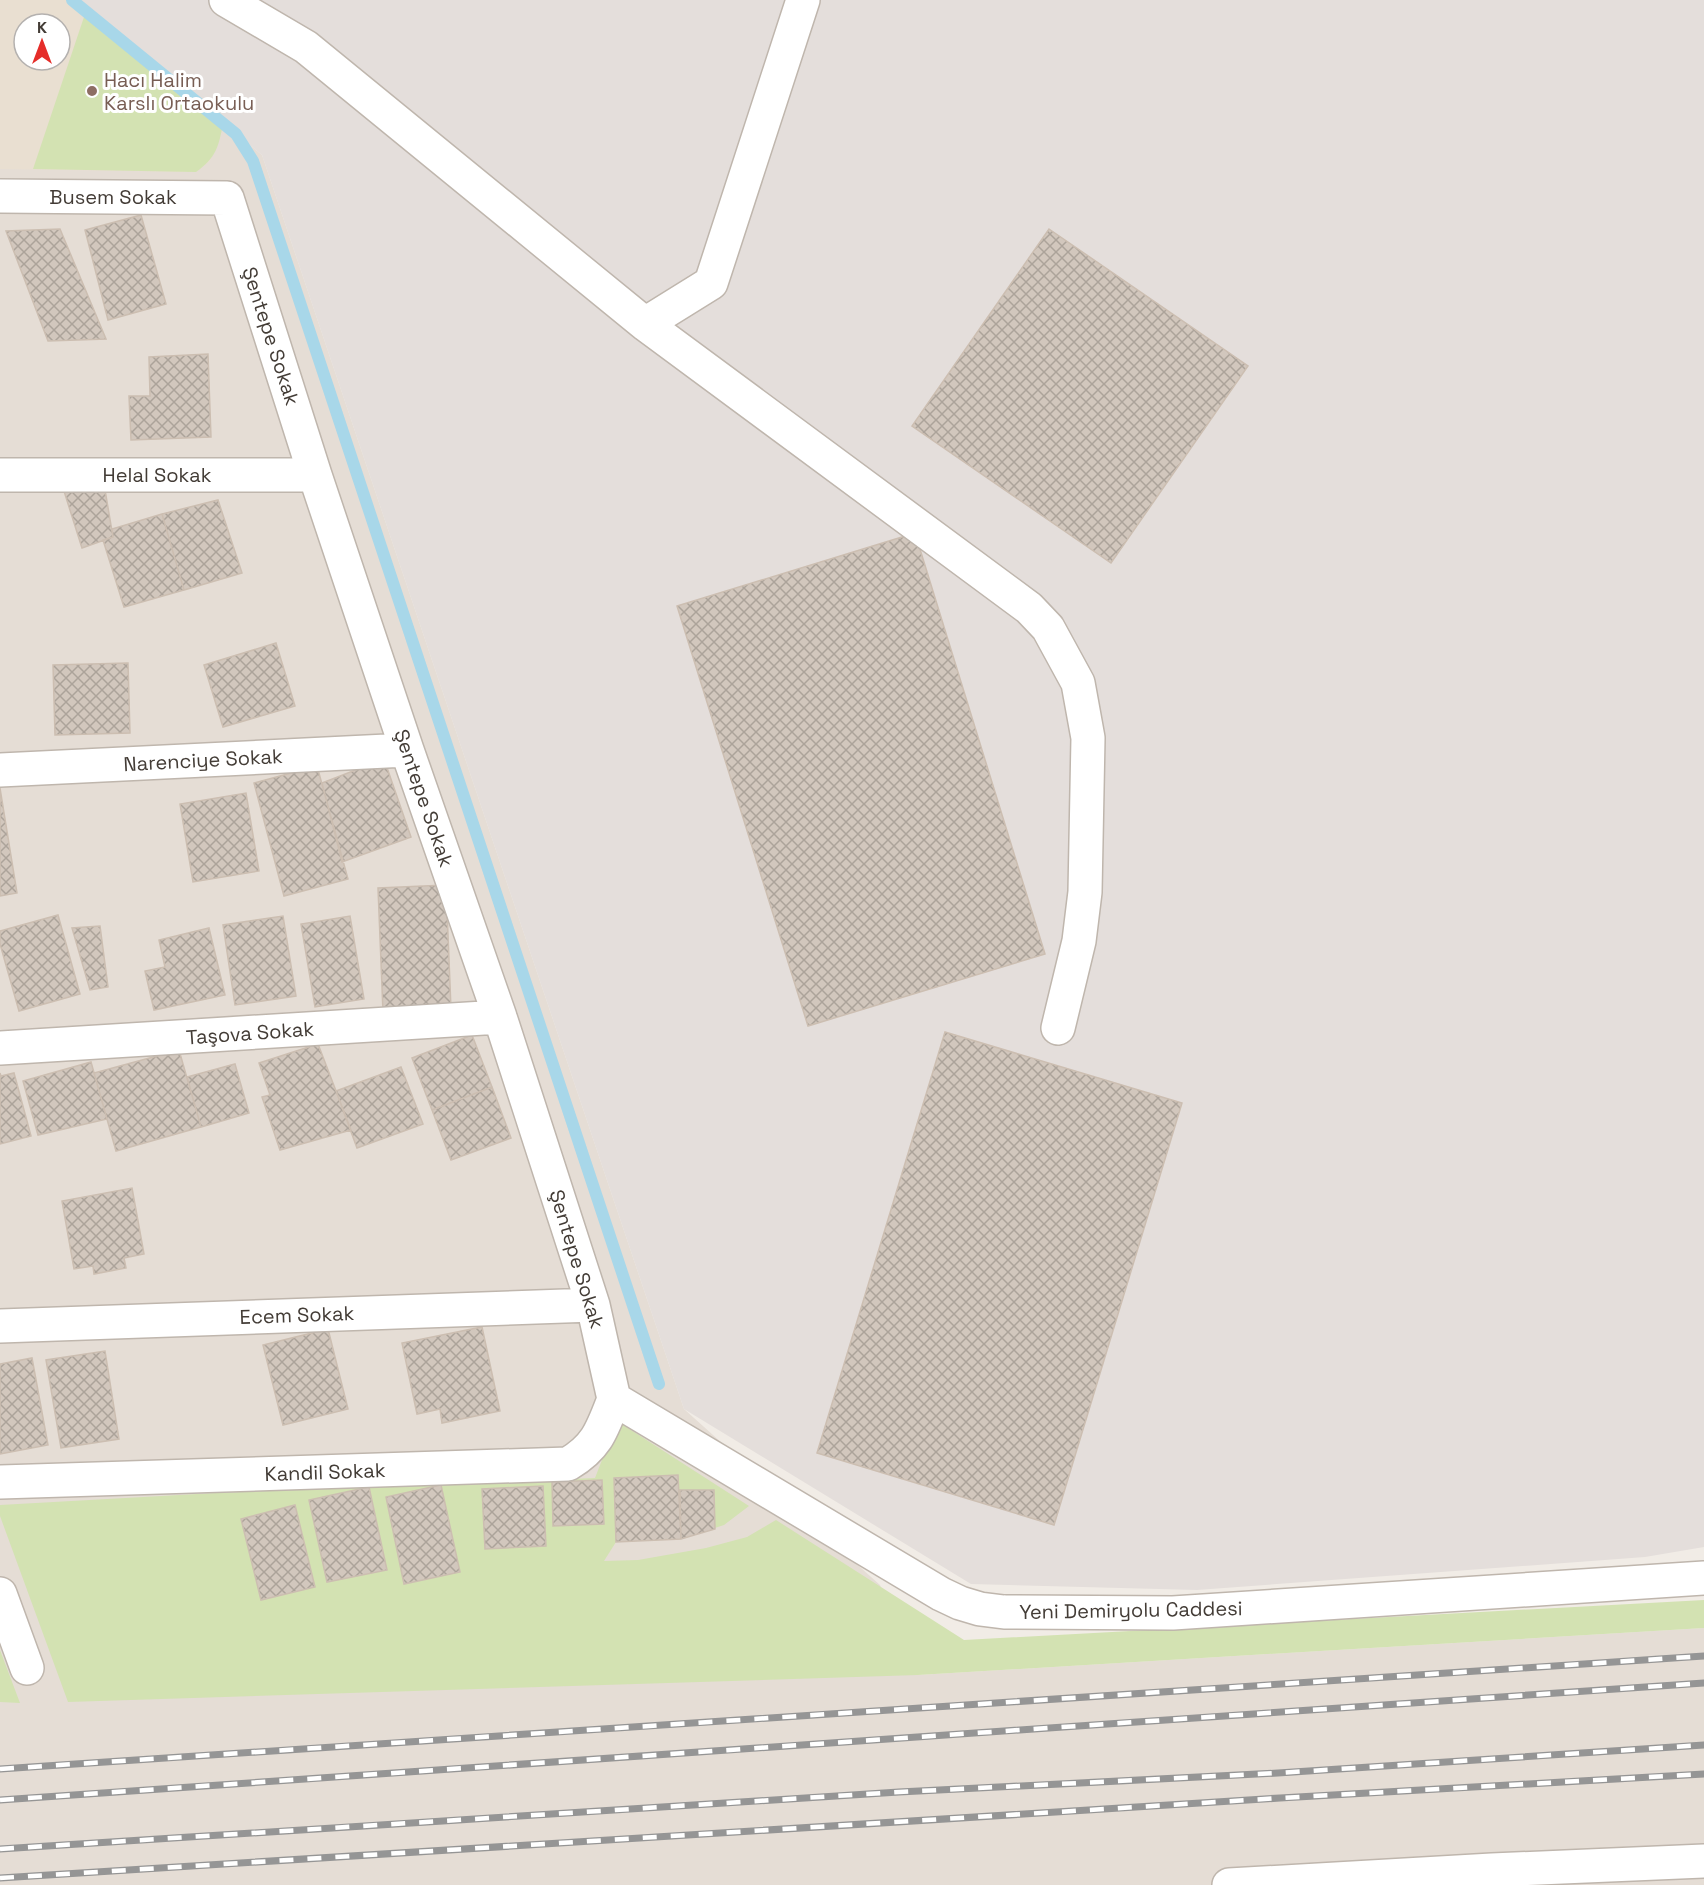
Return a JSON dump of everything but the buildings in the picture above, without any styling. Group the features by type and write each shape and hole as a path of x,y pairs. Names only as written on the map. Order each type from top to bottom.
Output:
{"street":[{"path":"226,0 306,46 645,324 1029,608 1048,628 1078,682 1088,738 1085,892 1079,941 1058,1028"},
{"path":"645,324 711,283 803,0"},
{"name":"Busem Sokak","path":"0,196 227,198"},
{"name":"Şentepe Sokak","path":"227,198 315,475 500,1017 593,1305 614,1399"},
{"name":"Helal Sokak","path":"0,476 315,475"},
{"name":"Narenciye Sokak","path":"0,770 407,750"},
{"name":"Taşova Sokak","path":"0,1048 500,1017"},
{"name":"Ecem Sokak","path":"0,1326 593,1305"},
{"name":"Kandil Sokak","path":"0,1482 568,1464 583,1455 596,1440 614,1399"},
{"name":"Yeni Demiryolu Caddesi","path":"614,1399 940,1594 960,1604 980,1610 1037,1613 1173,1613 1704,1578"},
{"path":"0,1594 27,1668"},
{"path":"1229,1885 1493,1877 1704,1861"}],"shaded area":[{"path":"0,0 72,0 262,155 684,1409 880,1585 918,1675 1704,1628 1704,1885 0,1885"},
{"name":"Hacı Halim Karslı Ortaokulu","path":"0,0 72,0 223,123 216,149 209,162 196,172 0,169"},
{"path":"72,0 1704,0 1704,1547 1645,1557 1197,1590 971,1584 684,1409 262,155"}],"green space":[{"name":"Hacı Halim Karslı Ortaokulu","path":"86,11 223,123 216,151 208,162 196,172 33,169 66,72 72,72 72,53"},
{"path":"617,1421 749,1506 724,1525 681,1539 616,1542 604,1561 638,1560 706,1548 747,1537 776,1520 964,1640 1704,1600 1704,1628 918,1675 68,1702 0,1516 0,1505 215,1493 595,1478"},
{"path":"0,1650 20,1703 0,1702"}],"waterway":[{"path":"72,0 236,134 253,161 659,1384"}],"railway":[{"path":"0,1769 1704,1656"},
{"path":"0,1800 1704,1683"},
{"path":"0,1849 899,1792 1278,1773 1704,1745"},
{"path":"0,1878 1280,1798 1704,1774"}],"place":[{"name":"Hacı Halim Karslı Ortaokulu","path":"92,91"}]}
